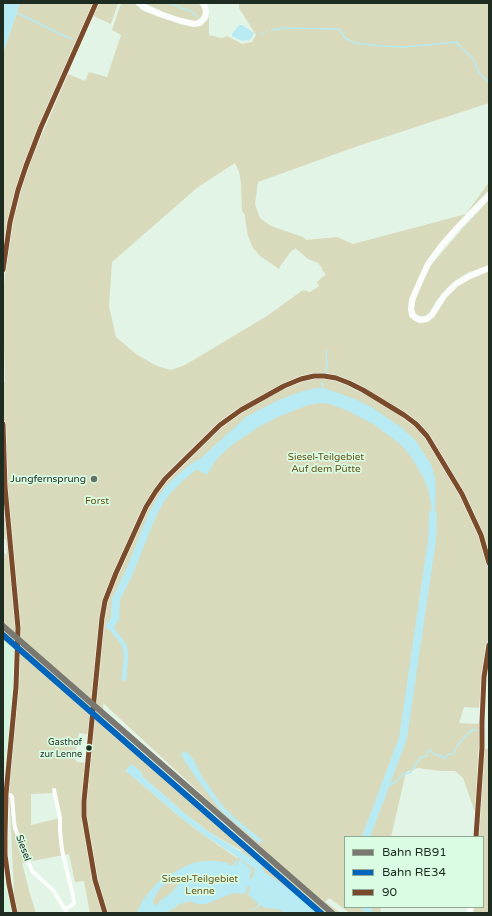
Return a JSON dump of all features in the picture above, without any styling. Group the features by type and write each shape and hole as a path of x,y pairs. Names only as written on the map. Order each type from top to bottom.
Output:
{"main road":[{"path":"3,270 10,222 26,166 41,127 96,3"},
{"path":"139,3 160,14 194,24 200,23 204,17 206,11 204,3"},
{"path":"489,195 457,228 428,264 412,300 412,315 420,320 429,318 444,296 456,284 489,268"},
{"path":"105,913 95,880 84,816 84,800 105,601 138,524 156,491 165,479 220,425 241,410 284,386 301,379 314,376 336,378 363,390 404,415 416,424 426,436 462,494 481,536 489,563"},
{"name":"Siesel","path":"3,424 5,487 18,635 16,687 5,794"},
{"path":"476,836 482,748 484,676 489,645"},
{"path":"5,794 5,855 14,913"}],"street":[{"name":"Siesel","path":"5,794 10,795 12,798 15,828 32,871 53,890 66,911 74,903 62,850 60,818 54,790"}],"shaded area":[{"path":"3,640 15,650 5,855 15,913 3,913"}],"green space":[{"path":"20,3 93,3 23,165 3,256 3,53"},
{"path":"98,3 118,3 111,24 93,16"},
{"path":"122,3 135,3 141,10 181,24 197,25 207,21 209,16 209,35 221,38 227,36 242,44 252,42 256,35 239,8 239,3 489,3 489,103 358,146 258,182 255,204 260,218 271,226 303,237 306,240 337,237 353,244 466,214 426,263 419,277 411,318 421,323 428,321 451,290 472,277 489,271 489,556 478,535 484,551 489,573 489,632 482,676 479,708 464,707 459,723 480,724 475,812 463,778 455,771 439,771 418,768 406,772 391,836 344,836 344,908 380,908 381,913 350,913 329,898 325,902 341,913 90,913 84,881 75,882 69,854 22,863 36,913 15,913 9,792 15,650 3,640 3,552 7,555 6,540 3,537 3,383 5,382 3,301 5,273 20,191 28,167 68,74 85,81 89,72 107,77 121,35 112,30","holes":["235,163 239,172 241,183 242,211 245,215 248,236 253,248 260,256 279,269 295,248 308,259 318,263 325,275 317,282 319,286 310,292 303,290 267,316 185,365 171,370 157,366 136,354 116,337 109,306 112,262 198,187","103,703 265,853 263,858 268,868 104,719","79,733 90,735 87,763 77,762 74,758","141,771 143,777 188,816 209,832 242,851 237,858 180,817 137,780","55,793 60,818 31,825 31,794"]},
{"path":"145,3 198,3 205,11 204,16 196,21 182,20"},
{"path":"489,182 489,190 466,214"},
{"path":"489,200 489,265 467,273 456,280 436,301 429,313 423,317 417,315 414,308 418,290 431,265"},
{"path":"484,749 489,749 489,913 472,913 473,908 484,908 484,836 478,836"}],"water":[{"path":"3,3 20,3 3,53"},
{"path":"239,25 242,25 254,33 252,38 242,41 232,36"},
{"path":"316,388 330,390 357,400 373,408 402,428 415,440 431,464 435,478 436,491 434,525 432,525 431,504 428,489 412,458 402,446 373,424 348,411 330,404 321,403 308,405 262,425 233,444 224,452 216,460 207,475 191,467 246,417 281,399"},
{"path":"185,751 192,757 203,778 223,806 262,840 260,844 221,811 182,757 181,754"},
{"path":"131,764 141,771 143,777 188,816 209,832 258,862 262,866 264,872 303,899 318,913 285,913 278,909 264,908 261,905 254,910 250,910 259,904 248,895 255,869 201,833 125,771"},
{"path":"238,859 239,860 235,865 236,866 240,860 251,868 248,868 252,869 249,880 244,879 243,882 248,884 245,894 233,893 206,904 197,904 190,901 180,904 166,913 136,913 143,900 158,882 192,863 217,861 228,863 230,866","holes":["176,876 181,878 178,885 171,893 157,905 153,903 158,891 171,878"]}],"waterway":[{"path":"170,3 189,10 198,17"},
{"path":"15,12 71,39"},
{"path":"272,30 284,28 337,29 340,30 345,38 355,43 381,46 404,47 457,42 461,48 473,58 478,72 489,83"},
{"path":"325,373 327,367 326,350"},
{"path":"322,382 323,388"},
{"path":"110,626 115,619 116,599 129,573 158,504 167,491 180,478 200,463"},
{"path":"366,836 403,738 432,541 433,514"},
{"path":"109,625 125,647 126,656 124,679"},
{"path":"386,783 388,786 397,781 403,774 411,772 421,757 427,756 429,750 438,756 441,755 444,758 446,758 448,754 453,754 468,733 473,730 477,730"},
{"path":"234,877 263,887"},
{"path":"366,908 369,913"}],"rail line":[{"name":"RB91","path":"3,626 332,913"},
{"name":"RE34","path":"3,635 321,913"}],"transit line":[{"name":"90","path":"3,270 10,222 26,166 41,127 96,3"},
{"name":"90","path":"105,913 95,880 84,816 84,801 102,618 105,601 146,507 156,491 165,479 220,425 241,410 284,386 301,379 314,376 336,378 363,390 404,415 416,424 427,436 462,494 481,535 489,563"},
{"name":"90","path":"3,424 5,487 18,628 16,687 6,794 5,836 5,855 15,913"},
{"name":"90","path":"476,836 482,748 484,677 489,645"}],"place":[{"name":"Jungfernsprung","path":"94,479"},
{"name":"Gasthof zur Lenne","path":"89,748"}],"park label":[{"name":"Siesel-Teilgebiet Auf dem Pütte","path":"326,462"},
{"name":"Forst","path":"97,501"},
{"name":"Siesel-Teilgebiet Lenne","path":"200,884"}]}
